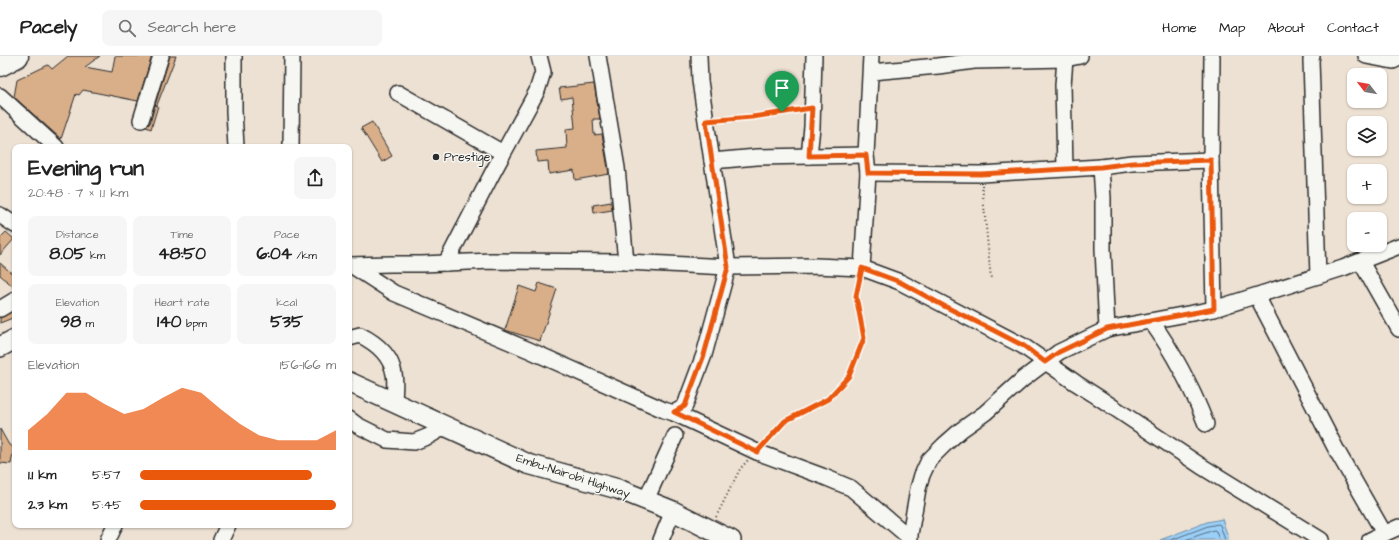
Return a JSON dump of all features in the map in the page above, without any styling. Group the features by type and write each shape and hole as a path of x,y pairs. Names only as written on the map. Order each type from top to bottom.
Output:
{"highway":[{"path":"0,65 17,56"}],"main road":[{"path":"0,347 12,341"},
{"name":"Embu-Nairobi Highway","path":"352,383 528,464 618,489 673,511 710,528 731,540"}],"street":[{"path":"141,120 161,56"},
{"path":"234,56 236,144"},
{"path":"291,144 292,56"},
{"path":"446,263 537,91 543,72 539,56"},
{"path":"598,56 617,168 626,262"},
{"path":"674,412 685,406 704,355 728,267 700,81 699,56"},
{"path":"809,156 814,56"},
{"path":"862,268 868,173 866,155 871,56"},
{"path":"871,72 974,58 1064,59 1080,56"},
{"path":"1212,56 1211,160 1214,309"},
{"path":"1312,56 1318,276"},
{"path":"1366,56 1393,62 1399,58"},
{"path":"1064,59 1062,85 1065,168"},
{"path":"398,93 503,153"},
{"path":"0,96 53,144"},
{"path":"712,161 737,158 866,155"},
{"path":"868,173 981,174 1101,167 1132,163 1211,160"},
{"path":"1101,167 1107,329"},
{"path":"0,216 12,223"},
{"path":"910,539 918,489 922,475 929,460 961,430 985,413 1059,352 1107,329 1131,323 1152,321 1214,309 1361,262 1399,246"},
{"path":"352,265 492,261 626,262 728,267 816,266 862,268 900,282 1024,346 1045,362 1201,466 1321,540"},
{"path":"1361,262 1399,329"},
{"path":"352,266 394,293 529,350 664,410 674,412 757,452 829,478 851,488 910,539"},
{"path":"1257,296 1337,452 1384,533"},
{"path":"0,309 12,302"},
{"path":"1152,321 1175,356 1206,424"},
{"path":"352,337 360,335 377,346 387,356 394,374 394,403"},
{"path":"352,422 387,440 414,442 429,436 446,426"},
{"path":"646,500 675,436"},
{"path":"661,540 673,511"},
{"path":"1370,540 1399,527"},
{"path":"108,540 114,528"},
{"path":"221,540 227,528"}],"path":[{"path":"706,121 752,117 812,108"},
{"path":"981,174 991,279"},
{"path":"710,528 740,469 785,421 828,399 849,376 864,338 856,296 862,268"}],"water":[{"path":"1222,519 1229,540 1160,540 1207,522"}],"building":[{"path":"68,56 100,56 85,67 112,72 115,56 152,56 138,101 83,90 79,95 76,94 61,139 14,97 17,80 48,65 52,69"},
{"path":"170,56 176,56 157,105 155,105"},
{"path":"594,84 600,119 593,119 594,135 602,134 609,174 575,180 574,170 549,174 548,161 537,162 536,151 567,148 566,129 575,128 572,97 561,99 559,88"},
{"path":"155,105 158,106 151,129 146,127 150,123"},
{"path":"372,122 392,156 382,162 361,128"},
{"path":"611,202 612,210 594,213 593,205"},
{"path":"6,232 12,237 12,241 0,255 0,238"},
{"path":"0,263 12,273 12,285 0,275"},
{"path":"539,283 557,289 540,341 505,330 519,286 536,292"},
{"path":"12,312 12,318 0,323 0,318"},
{"path":"0,429 9,445 12,446 12,458 11,464 0,463"}],"place":[{"name":"Prestige","path":"436,157"}],"route":[{"path":"812,108 809,156 866,155 868,173 981,174 1101,167 1132,163 1211,160 1214,309 1152,321 1131,323 1107,329 1059,352 1045,362 1024,346 944,306 920,292 900,282 862,268 856,296 864,338 849,376 828,399 785,421 757,452 733,442 674,412 685,406 704,355 728,267 706,121 752,117 782,112 812,108"}]}
